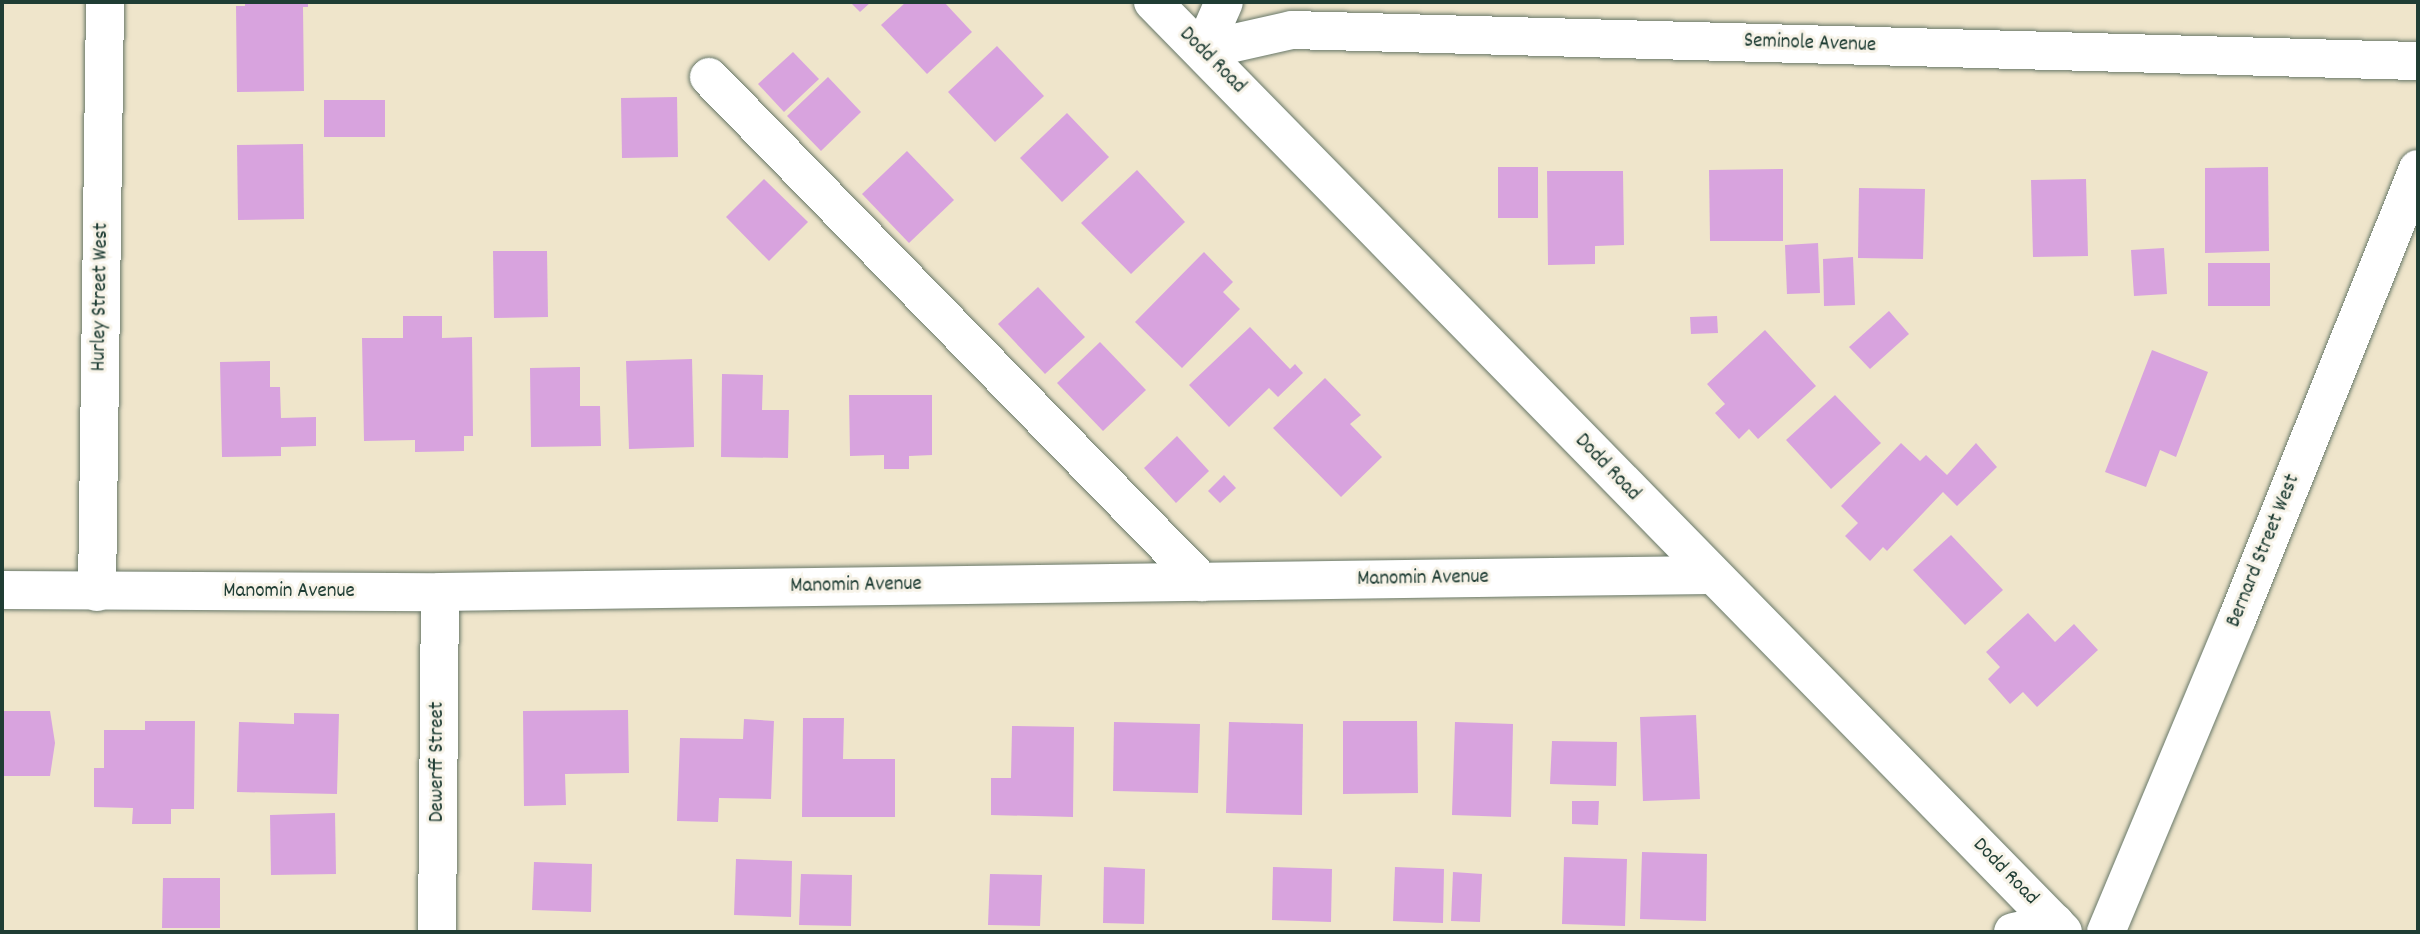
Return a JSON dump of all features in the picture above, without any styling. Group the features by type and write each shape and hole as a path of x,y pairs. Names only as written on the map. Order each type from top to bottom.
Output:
{"street":[{"name":"Hurley Street West","path":"97,593 105,2"},
{"name":"Dodd Road","path":"1153,2 1203,50 1711,575 2059,928"},
{"path":"1203,50 1224,2"},
{"name":"Seminole Avenue","path":"1203,50 1292,30 2418,61"},
{"path":"709,76 1202,582"},
{"name":"Bernard Street West","path":"2106,932 2242,607 2418,169"},
{"name":"Manomin Avenue","path":"2,590 97,593 440,592 1711,575"},
{"name":"Dewerff Street","path":"437,932 440,592"},
{"path":"2012,932 2059,928"}],"building":[{"path":"245,2 308,2 308,7 303,7 304,91 237,92 236,6 245,6"},
{"path":"850,2 871,2 860,12"},
{"path":"906,2 944,2 972,32 927,74 881,25"},
{"path":"997,46 1044,96 995,142 948,92"},
{"path":"793,52 819,79 784,112 758,84"},
{"path":"828,77 861,112 821,151 787,116"},
{"path":"677,97 678,157 622,158 621,98"},
{"path":"324,100 385,100 385,137 324,137"},
{"path":"1067,113 1109,157 1062,202 1020,158"},
{"path":"303,144 304,219 238,220 237,145"},
{"path":"907,151 954,200 909,243 862,194"},
{"path":"1498,167 1538,167 1538,218 1498,218"},
{"path":"2268,167 2269,251 2205,253 2205,168"},
{"path":"1783,169 1783,241 1710,241 1709,170"},
{"path":"1137,170 1185,222 1131,274 1081,223"},
{"path":"1547,171 1623,171 1624,245 1595,246 1595,264 1548,265"},
{"path":"764,179 808,222 769,261 726,217"},
{"path":"2086,179 2088,256 2033,257 2031,180"},
{"path":"1859,188 1925,189 1923,259 1858,258"},
{"path":"1818,243 1820,293 1787,294 1785,245"},
{"path":"2164,248 2167,294 2134,296 2131,250"},
{"path":"493,251 547,251 548,317 494,318"},
{"path":"1204,252 1233,282 1223,292 1240,309 1182,368 1135,322"},
{"path":"1853,257 1855,305 1824,306 1823,259"},
{"path":"2208,263 2270,263 2270,306 2208,306"},
{"path":"1038,287 1085,337 1045,374 998,324"},
{"path":"1889,311 1909,334 1870,369 1849,347"},
{"path":"403,316 442,316 442,338 472,337 473,436 464,436 464,451 415,452 415,440 364,441 362,338 403,338"},
{"path":"1717,316 1718,333 1691,334 1690,317"},
{"path":"1250,327 1290,369 1295,364 1303,373 1278,397 1269,388 1229,427 1189,385"},
{"path":"1765,330 1816,386 1758,439 1749,429 1739,439 1715,413 1725,404 1707,384"},
{"path":"1100,342 1146,390 1103,431 1057,383"},
{"path":"2152,350 2208,372 2176,457 2160,450 2146,487 2105,472"},
{"path":"692,359 694,447 629,449 626,361"},
{"path":"270,361 270,387 280,387 281,418 316,417 316,446 281,447 281,456 222,457 220,362"},
{"path":"580,367 580,406 600,406 601,446 531,447 530,368"},
{"path":"722,374 763,375 762,410 789,410 788,458 721,457"},
{"path":"1325,378 1361,415 1350,424 1382,457 1341,497 1273,428"},
{"path":"849,395 932,395 932,455 909,456 909,469 884,469 884,455 850,456"},
{"path":"1835,395 1881,443 1831,489 1786,440"},
{"path":"1177,436 1209,471 1176,503 1144,468"},
{"path":"1901,443 1920,461 1926,455 1947,475 1976,443 1997,467 1957,506 1943,492 1887,551 1883,547 1870,561 1845,536 1858,523 1841,506"},
{"path":"1224,475 1236,488 1220,503 1208,491"},
{"path":"1951,535 2003,590 1965,625 1913,570"},
{"path":"2028,613 2055,642 2074,624 2098,650 2037,707 2023,692 2010,704 1988,679 2000,667 1986,652"},
{"path":"628,710 629,773 565,774 566,805 524,806 523,711"},
{"path":"2,711 50,711 55,743 50,776 2,776"},
{"path":"294,713 339,714 337,794 237,792 239,722 294,724"},
{"path":"1696,715 1700,799 1643,801 1640,717"},
{"path":"803,718 844,718 843,759 895,759 895,817 802,817"},
{"path":"744,719 774,721 771,799 719,798 718,822 677,821 680,738 743,739"},
{"path":"145,721 195,721 194,809 171,809 171,824 132,824 133,808 94,807 94,768 104,768 104,730 145,730"},
{"path":"1343,721 1417,721 1418,793 1343,794"},
{"path":"1114,722 1200,724 1198,793 1113,791"},
{"path":"1229,722 1303,724 1302,815 1226,813"},
{"path":"1455,722 1513,724 1511,817 1452,815"},
{"path":"1012,726 1074,727 1073,817 991,815 991,778 1011,778"},
{"path":"1552,741 1617,742 1616,786 1550,784"},
{"path":"1572,801 1599,801 1598,825 1572,824"},
{"path":"335,813 336,874 271,875 270,815"},
{"path":"1642,852 1707,854 1706,921 1640,919"},
{"path":"1564,857 1627,859 1625,926 1562,924"},
{"path":"736,859 792,861 791,917 734,915"},
{"path":"534,862 592,864 591,912 532,910"},
{"path":"1104,867 1145,869 1144,924 1103,923"},
{"path":"1273,867 1332,869 1331,922 1272,920"},
{"path":"1395,867 1444,869 1443,923 1393,921"},
{"path":"1453,872 1482,874 1480,922 1451,921"},
{"path":"801,874 852,875 851,926 799,925"},
{"path":"990,874 1042,875 1040,926 988,925"},
{"path":"163,878 220,878 220,928 162,928"}]}
